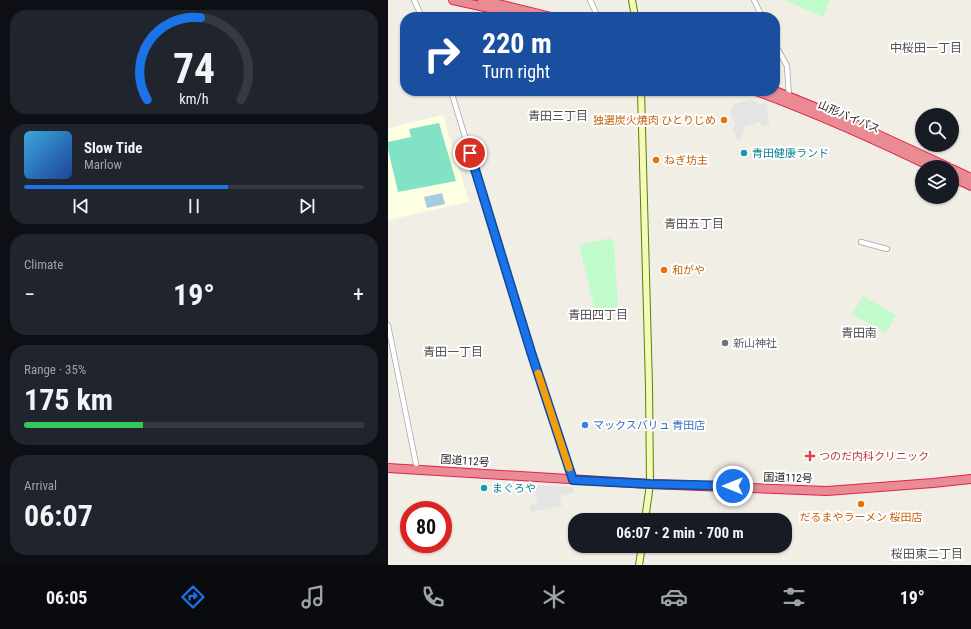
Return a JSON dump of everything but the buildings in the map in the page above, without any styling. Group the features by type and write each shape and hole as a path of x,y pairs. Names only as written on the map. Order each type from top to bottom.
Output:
{"highway":[{"path":"453,0 507,12"},
{"path":"482,0 531,12"},
{"name":"山形バイパス","path":"780,93 872,132 933,160"},
{"name":"山形バイパス","path":"770,96 883,143 918,160"},
{"path":"959,172 971,178"},
{"path":"959,180 971,186"},
{"name":"国道112号","path":"388,468 573,480 827,491 971,479"}],"street":[{"path":"414,0 420,12"},
{"path":"590,0 596,12"},
{"path":"632,0 633,12"},
{"path":"754,0 760,12"},
{"path":"780,53 787,66 789,97"},
{"path":"453,96 531,352 573,480"},
{"path":"642,96 648,306 650,484 646,513"},
{"path":"861,242 886,249"},
{"path":"388,325 417,469"},
{"path":"639,565 641,553"}],"shaded area":[{"path":"751,99 761,105 763,102 769,106 767,109 769,125 762,126 760,122 744,127 741,139 737,140 733,128 735,125 730,111 734,104"},
{"path":"443,115 469,202 388,220 388,128"},
{"path":"535,485 574,487 574,493 560,496 562,506 530,512 530,505 537,504"}],"green space":[{"path":"830,0 823,17 787,1"},
{"path":"439,123 456,181 398,192 388,149 388,142 411,137 409,129"},
{"path":"610,238 614,242 618,309 597,319 579,245"},
{"path":"863,296 896,315 886,333 852,314"}],"water":[{"path":"442,193 445,204 427,208 424,197"}],"slow traffic":[{"path":"538,373 569,468"}],"place":[{"name":"独選炭火焼肉 ひとりじめ","path":"724,120"},
{"name":"青田健康ランド","path":"744,153"},
{"name":"ねぎ坊主","path":"656,160"},
{"name":"和がや","path":"664,270"},
{"name":"新山神社","path":"725,343"},
{"name":"マックスバリュ 青田店","path":"585,425"},
{"name":"つのだ内科クリニック","path":"810,456"},
{"name":"まぐろや","path":"484,488"},
{"name":"だるまやラーメン 桜田店","path":"861,504"}],"district":[{"name":"中桜田一丁目","path":"926,48"},
{"name":"青田三丁目","path":"558,116"},
{"name":"青田五丁目","path":"694,224"},
{"name":"青田四丁目","path":"598,315"},
{"name":"青田南","path":"859,333"},
{"name":"青田一丁目","path":"453,352"},
{"name":"桜田東二丁目","path":"927,554"}],"route":[{"path":"470,153 503,256 531,352 573,480 733,486"}]}
